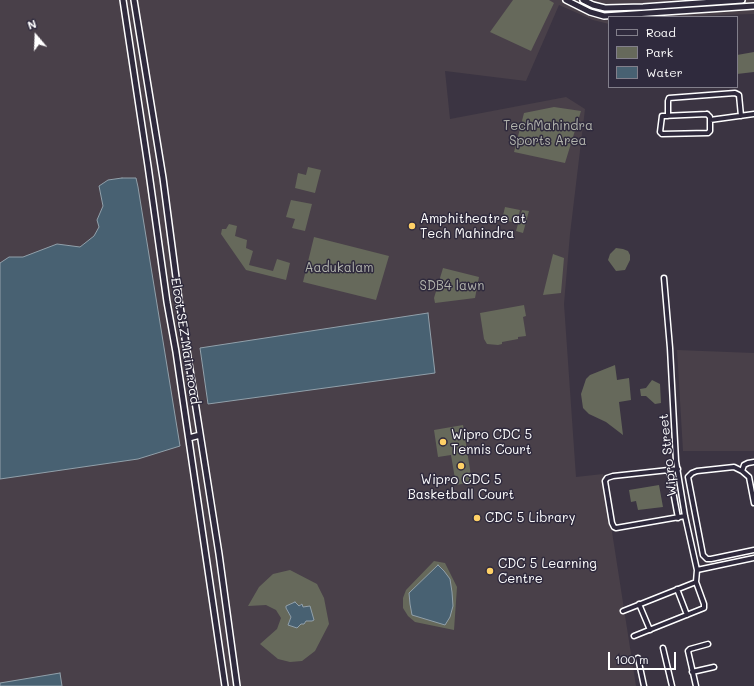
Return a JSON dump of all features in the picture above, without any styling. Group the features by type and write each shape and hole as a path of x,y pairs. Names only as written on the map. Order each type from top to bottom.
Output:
{"street":[{"name":"Elcot SEZ Main road","path":"123,0 225,686"},
{"name":"Elcot SEZ Main road","path":"134,0 238,686"},
{"path":"566,0 590,12 604,16 754,6"},
{"path":"583,0 593,5 605,8 643,7 742,0"},
{"path":"668,116 669,98 735,93 739,95 741,116"},
{"path":"707,114 709,115 710,121 710,131 708,133 662,134 660,132 662,116 707,114"},
{"path":"710,121 754,115"},
{"path":"710,121 754,115"},
{"name":"Wipro Street","path":"664,278 678,469 685,516 697,570 696,582"},
{"path":"189,438 200,435"},
{"path":"742,471 744,466 748,463 754,462"},
{"path":"754,503 749,477 742,471 734,468 697,471 688,477 703,555 707,559 711,559 754,550"},
{"path":"678,469 613,476 607,478 606,481 612,523 616,528 685,516"},
{"path":"669,470 678,518"},
{"path":"697,570 754,558"},
{"path":"623,611 696,582 704,608 634,636"},
{"path":"677,589 687,615"},
{"path":"639,604 650,630"},
{"path":"696,686 692,672 689,650 708,644"},
{"path":"663,648 672,686"},
{"path":"638,658 644,686"},
{"path":"692,672 714,667"}],"shaded area":[{"path":"0,0 754,0 754,14 608,16 608,24 593,20 559,5 526,81 445,71 450,119 566,97 585,109 570,234 564,304 576,477 603,474 636,686 0,686"},
{"path":"677,350 754,353 754,451 683,451"}],"green space":[{"path":"513,0 549,0 554,3 531,51 490,32"},
{"path":"754,52 754,72 738,74 738,55"},
{"name":"TechMahindra Sports Area","path":"554,107 581,111 565,163 514,152 524,113"},
{"path":"308,167 321,170 315,193 295,188 298,173 306,175"},
{"path":"291,200 312,204 305,231 292,228 295,219 286,217"},
{"path":"505,207 520,210 517,223 502,220"},
{"path":"522,210 529,211 523,233 516,231"},
{"path":"229,224 237,226 235,236 247,240 246,248 253,251 249,265 273,271 277,259 290,263 286,280 246,270 221,234 222,229 226,229"},
{"name":"Aadukalam","path":"314,237 389,256 376,300 303,282"},
{"path":"616,248 628,251 630,255 630,260 625,270 616,271 608,260 610,254"},
{"path":"553,254 564,258 561,293 543,295"},
{"name":"SDB4 lawn","path":"443,268 479,277 475,298 435,303 434,298"},
{"path":"524,305 526,316 523,317 526,336 502,342 502,344 498,345 487,344 484,339 480,313"},
{"path":"615,365 617,380 629,378 631,400 619,402 623,435 606,422 589,414 583,408 581,394 586,379 590,375"},
{"path":"652,380 660,384 661,403 655,404 646,396 641,396 640,389 646,388"},
{"path":"463,425 472,482 456,485 451,455 438,457 434,430"},
{"path":"659,485 663,507 638,510 636,501 631,502 629,490"},
{"path":"434,561 445,563 457,587 454,630 415,622 408,616 403,608 403,598 406,590"},
{"path":"290,570 317,584 324,598 329,624 315,651 302,661 290,662 278,659 260,644 277,629 281,618 276,610 266,605 248,606 259,587 273,574","holes":["301,604 312,621 288,625 291,617 286,606 299,606"]}],"water":[{"path":"136,178 138,187 180,446 138,459 0,479 0,263 9,257 23,257 57,244 80,247 94,236 99,227 97,220 103,206 99,186 108,180"},
{"path":"428,313 435,373 208,404 200,348"},
{"path":"438,565 450,579 452,592 453,606 450,617 445,625 412,615 410,604 409,593"},
{"path":"295,602 299,606 302,604 303,607 310,606 314,620 306,621 297,628 288,625 291,617 286,606"},
{"path":"60,673 62,686 0,686 0,683"}],"place":[{"name":"Amphitheatre at Tech Mahindra","path":"412,226"},
{"name":"Wipro CDC 5 Tennis Court","path":"443,442"},
{"name":"Wipro CDC 5 Basketball Court","path":"461,466"},
{"name":"CDC 5 Library","path":"477,518"},
{"name":"CDC 5 Learning Centre","path":"490,571"}]}
